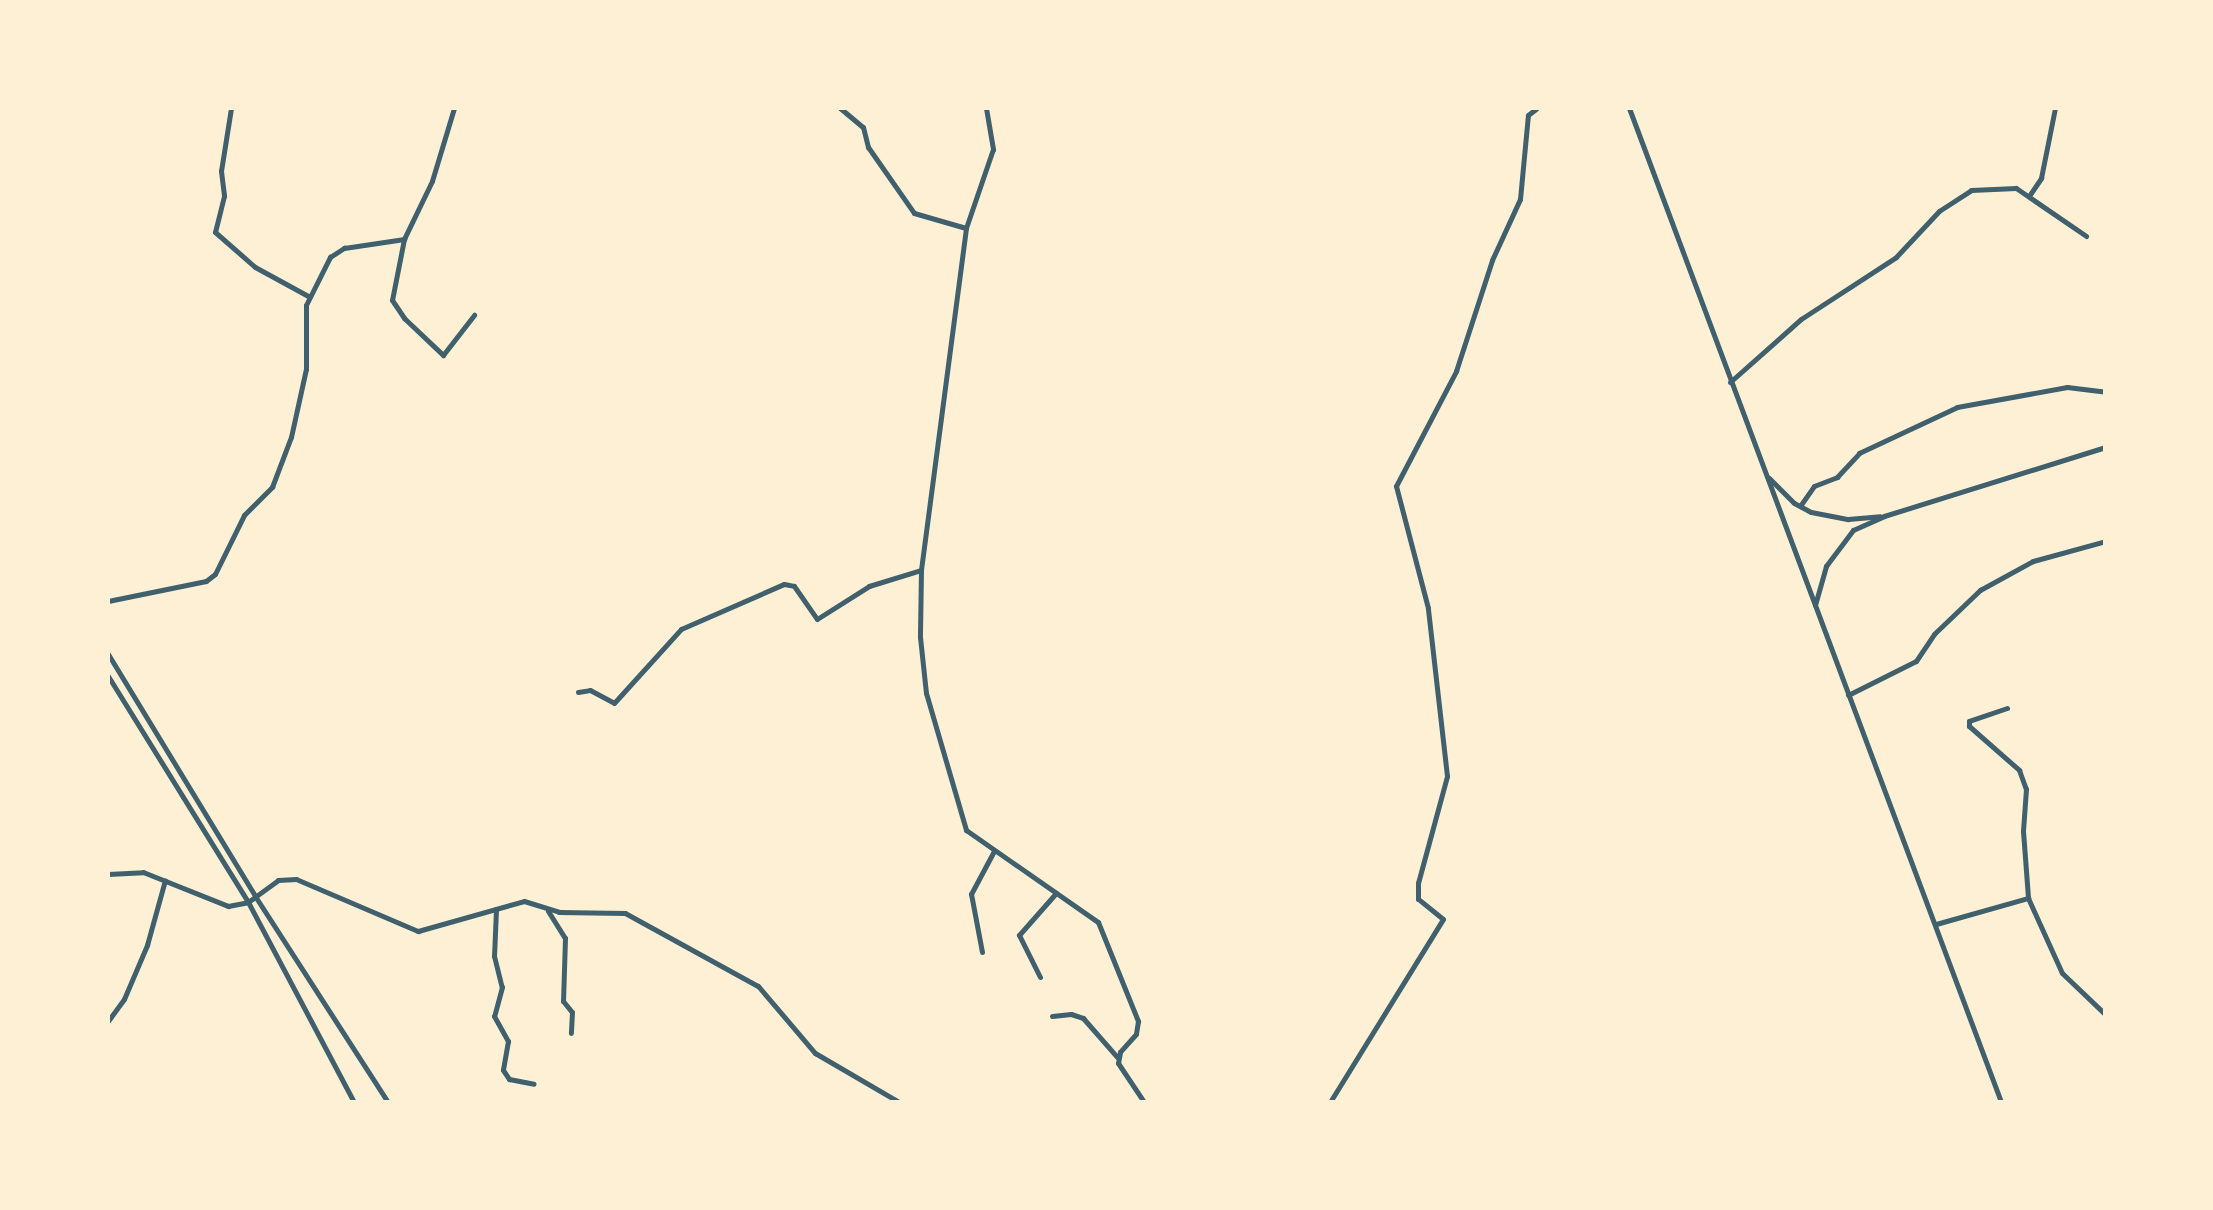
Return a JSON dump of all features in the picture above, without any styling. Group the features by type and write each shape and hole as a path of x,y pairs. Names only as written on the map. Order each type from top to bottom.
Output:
{"street":[{"path":"231,108 221,172 224,196 215,232 254,266 308,296"},
{"path":"454,108 432,181 404,239 392,300 404,318 442,355 474,315"},
{"path":"840,108 862,127 868,147 914,213 966,228"},
{"path":"986,108 994,149 966,228 921,570 920,648 961,822 994,851 1093,915 1110,945 1138,1028 1118,1057"},
{"path":"1330,1102 1443,918 1418,899 1418,882 1447,776 1428,608 1396,486 1456,371 1492,260 1520,200 1528,116 1537,108"},
{"path":"1629,108 2002,1102"},
{"path":"2029,196 2041,178 2055,108"},
{"path":"1730,382 1809,312 1912,244 1948,203 1971,190 2006,186 2029,196 2086,236"},
{"path":"108,600 211,578 240,521 272,487 291,437 306,369 308,296 336,251 404,239"},
{"path":"1800,506 1814,486 1837,477 1859,453 1957,408 2067,387 2106,392"},
{"path":"1815,606 1826,566 1845,538 1884,516 2106,447"},
{"path":"1764,472 1800,506 1830,517 1884,516"},
{"path":"1848,694 1916,661 1934,634 1980,590 2033,560 2106,542"},
{"path":"578,692 590,690 614,702 680,629 784,584 794,586 817,619 869,586 921,570"},
{"path":"108,654 254,896 388,1102"},
{"path":"108,676 248,902 354,1102"},
{"path":"2007,708 1968,722 2012,760 2026,789 2023,832 2028,898 2062,973 2106,1015"},
{"path":"982,952 972,894 994,851"},
{"path":"108,874 137,871 218,903 248,902 278,880 296,880 418,931 524,901 546,908 625,913 758,986 815,1053 899,1102"},
{"path":"108,1021 124,999 147,945 166,880"},
{"path":"1040,977 1019,936 1056,893"},
{"path":"1936,924 2028,898"},
{"path":"546,908 565,938 563,1001 572,1012 570,1033"},
{"path":"496,909 494,956 502,987 494,1016 508,1042 503,1070 509,1078 534,1084"},
{"path":"1052,1016 1084,1018 1118,1057 1144,1102"}]}
